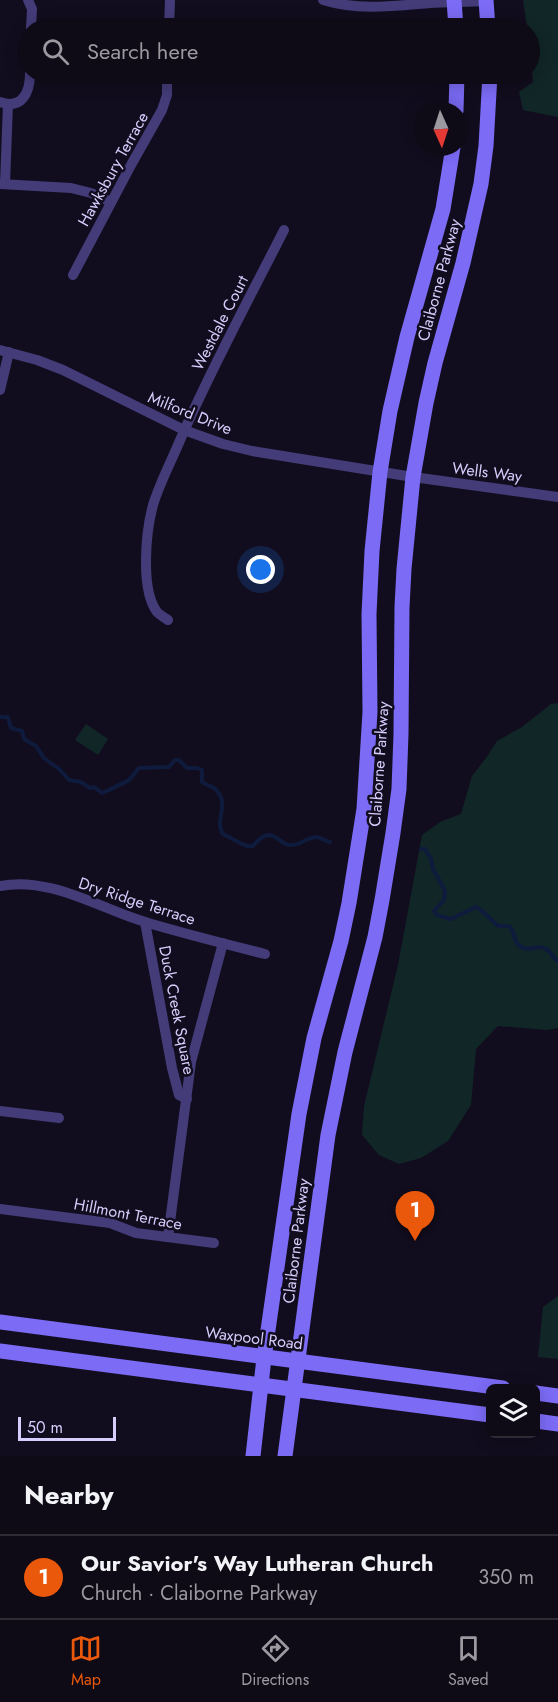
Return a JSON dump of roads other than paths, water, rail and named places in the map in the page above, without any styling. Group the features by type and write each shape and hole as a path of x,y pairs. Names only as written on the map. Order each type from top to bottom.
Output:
{"main road":[{"path":"486,1 487,18"},
{"path":"454,2 455,18"},
{"path":"456,102 457,84"},
{"name":"Claiborne Parkway","path":"285,1456 335,1100 350,1030 375,937 399,789 402,734 402,607 413,477 428,393 463,263 481,184 489,84"},
{"name":"Claiborne Parkway","path":"253,1456 264,1358 299,1114 314,1038 341,941 364,809 370,712 369,614 372,551 380,472 390,411 407,337 443,209 452,156"},
{"name":"Waxpool Road","path":"0,1322 486,1387"},
{"path":"0,1351 486,1414"},
{"path":"540,1394 558,1396"},
{"path":"540,1422 558,1424"}],"street":[{"path":"28,0 32,9 32,18"},
{"path":"169,18 170,0"},
{"path":"323,0 355,7 379,8 486,1"},
{"path":"29,84 28,92 23,99 16,103 4,103 2,184 71,188 91,193 111,202"},
{"name":"Hawksbury Terrace","path":"73,275 162,110 167,95 167,84"},
{"name":"Westdale Court","path":"168,620 158,613 151,600 147,576 148,527 154,504 201,392 284,230"},
{"path":"0,390 5,351"},
{"name":"Milford Drive","path":"5,351 63,370 184,430 223,444 252,451 413,477"},
{"name":"Wells Way","path":"413,477 558,497"},
{"name":"Dry Ridge Terrace","path":"0,886 30,884 48,887 145,922 265,954"},
{"name":"Duck Creek Square","path":"145,922 172,1068 179,1095 187,1099"},
{"name":"Duck Creek Square","path":"168,1237 191,1062 223,943"},
{"path":"0,1111 59,1118"},
{"name":"Hillmont Terrace","path":"0,1209 110,1223 136,1233 214,1244"}],"waterway":[{"path":"0,717 8,717 11,728 22,731 24,739 36,746 44,758 69,780 81,782 90,788 94,787 102,793 129,780 139,768 169,767 175,760 179,760 187,768 202,770 202,782 215,788 221,797 220,824 223,834 248,846 253,846 268,835 289,845 317,837 330,842"},
{"path":"421,849 425,849 431,859 433,869 445,891 444,900 434,911 437,915 451,919 476,907 498,926 509,926 516,941 524,948 544,948 558,961"}],"place":[{"name":"Our Savior's Way Lutheran Church","path":"415,1241"}]}
